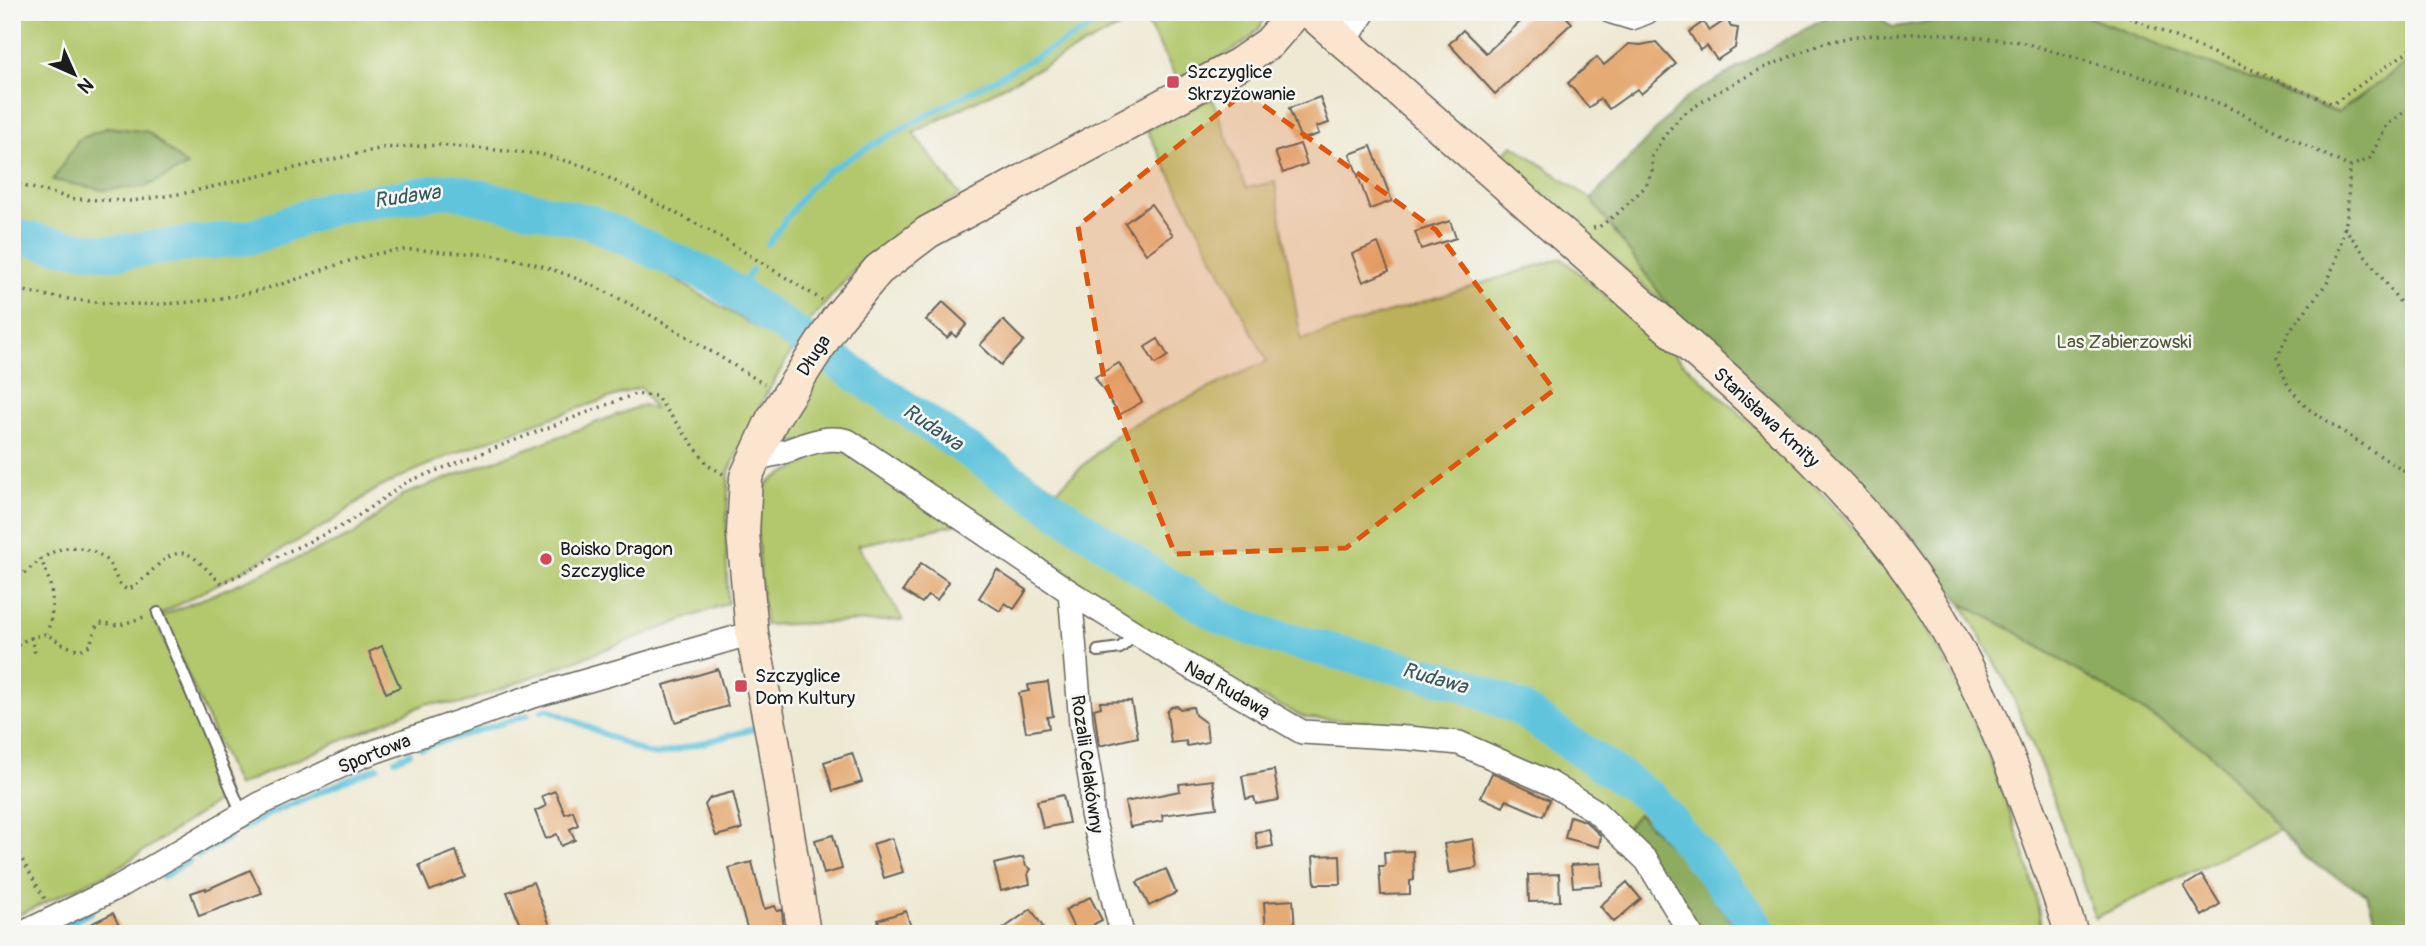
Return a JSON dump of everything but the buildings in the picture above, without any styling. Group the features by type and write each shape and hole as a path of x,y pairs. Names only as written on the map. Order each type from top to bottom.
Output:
{"main road":[{"name":"Długa","path":"802,934 776,760 752,633 743,533 750,467 785,386 834,312 878,270 928,232 1239,64 1269,43 1296,12"},
{"name":"Stanisława Kmity","path":"1310,12 1745,396 1826,472 1876,528 1927,597 1979,689 2021,790 2072,934"}],"street":[{"path":"1345,42 1364,12"},
{"path":"1612,12 1632,18 1647,12"},
{"name":"Nad Rudawą","path":"750,467 820,440 831,438 848,441 1070,592 1243,699 1302,732 1459,743 1550,783 1594,810 1647,861 1691,934"},
{"name":"Rozalii Celakówny","path":"1070,592 1092,814 1122,934"},
{"name":"Sportowa","path":"21,934 120,886 242,814 362,756 530,696 752,633"}],"lane":[{"path":"158,613 242,814"},
{"path":"1098,651 1120,649 1136,634"}],"path":[{"path":"2116,12 2333,104 2414,47"},
{"path":"1588,229 1599,227 1618,214 1646,186 1652,171 1652,156 1664,135 1682,115 1714,93 1759,70 1820,44 1855,36 1934,33 2021,42 2169,85 2224,105 2350,167"},
{"path":"2350,167 2370,158 2386,125 2414,105"},
{"path":"12,183 75,199 132,201 185,193 383,148 440,145 540,154 588,167 712,232 834,312"},
{"path":"2350,167 2344,227 2337,257 2327,283 2290,330 2277,357 2288,386 2307,408 2414,478"},
{"path":"2344,227 2414,321"},
{"path":"12,288 93,303 148,306 223,297 284,284 357,257 404,250 470,253 515,259 555,271 604,292 785,386"},
{"path":"12,580 22,575 40,558 66,547 92,551 109,563 122,587 132,589 161,561 180,554 187,554 222,583 346,524 407,482 635,394 656,397 718,474 750,467"},
{"path":"40,558 51,582 52,592 52,610 46,634"},
{"path":"12,649 31,637 46,634 66,646 80,650 90,645 100,623 120,625 158,613"},
{"path":"31,637 35,653"},
{"path":"12,842 55,918"}],"highlighted area":[{"path":"1245,92 1436,230 1554,390 1346,548 1175,554 1104,379 1078,226"}],"green space":[{"path":"12,12 1265,12 1255,33 1243,43 1215,61 1177,79 1143,15 913,133 960,195 883,246 856,268 803,329 693,263 599,215 548,200 456,184 408,183 364,190 251,226 194,238 88,240 12,228"},
{"name":"Las Zabierzowski","path":"1834,12 1872,12 1893,27 1989,12 2074,12 2337,113 2414,58 2414,934 2379,934 2367,894 2319,867 2300,852 2209,752 2009,628 1962,604 1924,551 1824,444 1674,313 1591,199 1687,97"},
{"path":"2074,12 2414,12 2414,58 2338,113"},
{"path":"1212,98 1246,188 1275,182 1301,340 1562,258 1782,453 1861,538 1897,583 1929,632 1957,684 1992,764 2026,861 2042,934 1741,934 1688,865 1638,814 1626,828 1466,740 1405,724 1306,718 1247,691 1151,637 856,438 784,443 777,435 837,346 1057,490 1121,430 1267,361 1147,130"},
{"path":"108,127 148,132 187,166 145,187 103,190 53,180 78,140"},
{"path":"1513,145 1591,199 1674,313 1500,156"},
{"path":"469,203 541,217 600,238 793,349 764,398 729,471 726,540 728,603 461,704 428,703 237,786 162,616 355,534 403,495 643,405 654,409 641,387 441,459 377,489 329,523 155,617 227,795 115,870 12,918 12,251 68,260 118,263 200,259 260,243 330,218 373,210"},
{"path":"833,445 959,524 858,545 903,620 765,625 758,516 765,488 773,479 802,465 821,450"},
{"path":"1962,604 2009,628 2209,752 2280,829 2095,918 2045,776 2011,692"},
{"path":"1638,814 1688,865 1741,934 1697,934 1626,828"}],"waterway":[{"path":"768,244 808,189 828,171 1120,12"},
{"name":"Rudawa","path":"12,235 111,253 252,237 332,207 450,190 590,222 712,277 1167,585 1226,619 1271,636 1459,682 1519,708 1651,798 1749,915 1761,934"},
{"path":"736,293 752,270"},
{"path":"542,711 548,709 646,753 657,755 754,729"},
{"path":"422,748 528,715"},
{"path":"395,760 410,753"},
{"path":"242,830 271,813 378,767"},
{"path":"198,856 231,837"},
{"path":"163,877 190,861"},
{"path":"49,934 91,912"}],"place":[{"name":"Szczyglice Skrzyżowanie","path":"1173,82"},
{"name":"Boisko Dragon Szczyglice","path":"546,559"},
{"name":"Szczyglice Dom Kultury","path":"741,686"}]}
